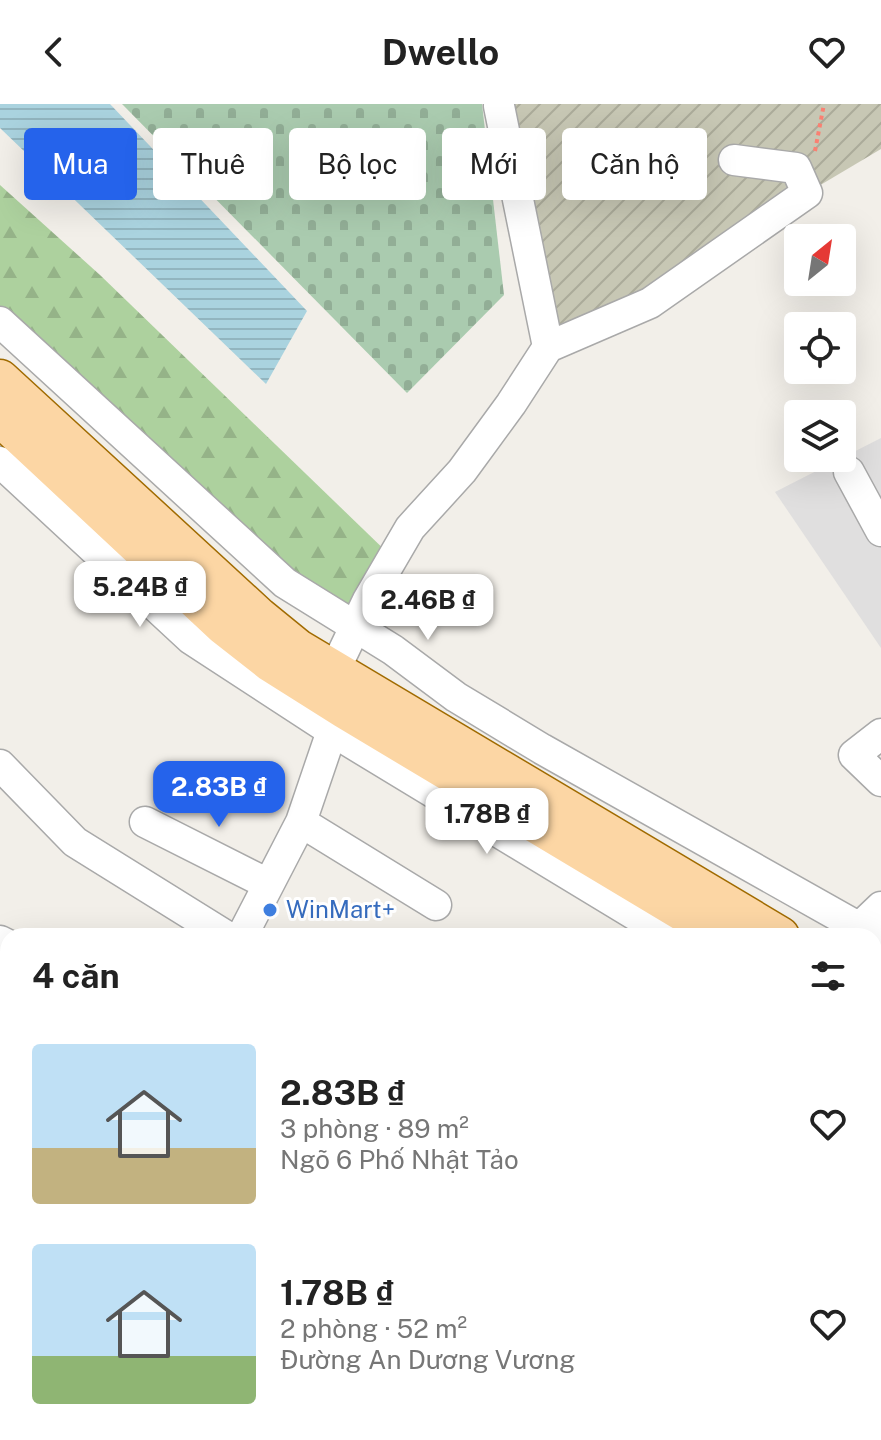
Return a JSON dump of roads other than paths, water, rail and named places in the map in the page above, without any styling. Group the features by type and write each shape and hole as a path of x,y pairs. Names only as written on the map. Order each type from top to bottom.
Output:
{"main road":[{"path":"0,379 259,617 297,648 767,928"},
{"path":"0,417 224,626 338,720 709,928"}],"street":[{"path":"499,106 548,347"},
{"path":"334,671 355,626 410,528 462,471 548,347 650,303 807,193 796,168 734,160"},
{"path":"0,322 285,583 393,650 456,697 530,742 860,928"},
{"path":"0,462 191,639 338,720 658,928"},
{"path":"849,472 880,527"},
{"path":"246,928 301,822 338,720"},
{"path":"881,734 854,755 881,781"},
{"path":"0,765 75,842 213,928"},
{"path":"145,822 268,884"},
{"path":"301,822 436,905"},
{"path":"874,928 881,907"}],"water":[{"path":"0,104 110,104 133,128 24,128 24,151 0,128"},
{"path":"137,132 153,149 153,200 201,200 307,311 266,384 75,200 137,200"}],"place":[{"name":"WinMart+","path":"270,910"}]}
